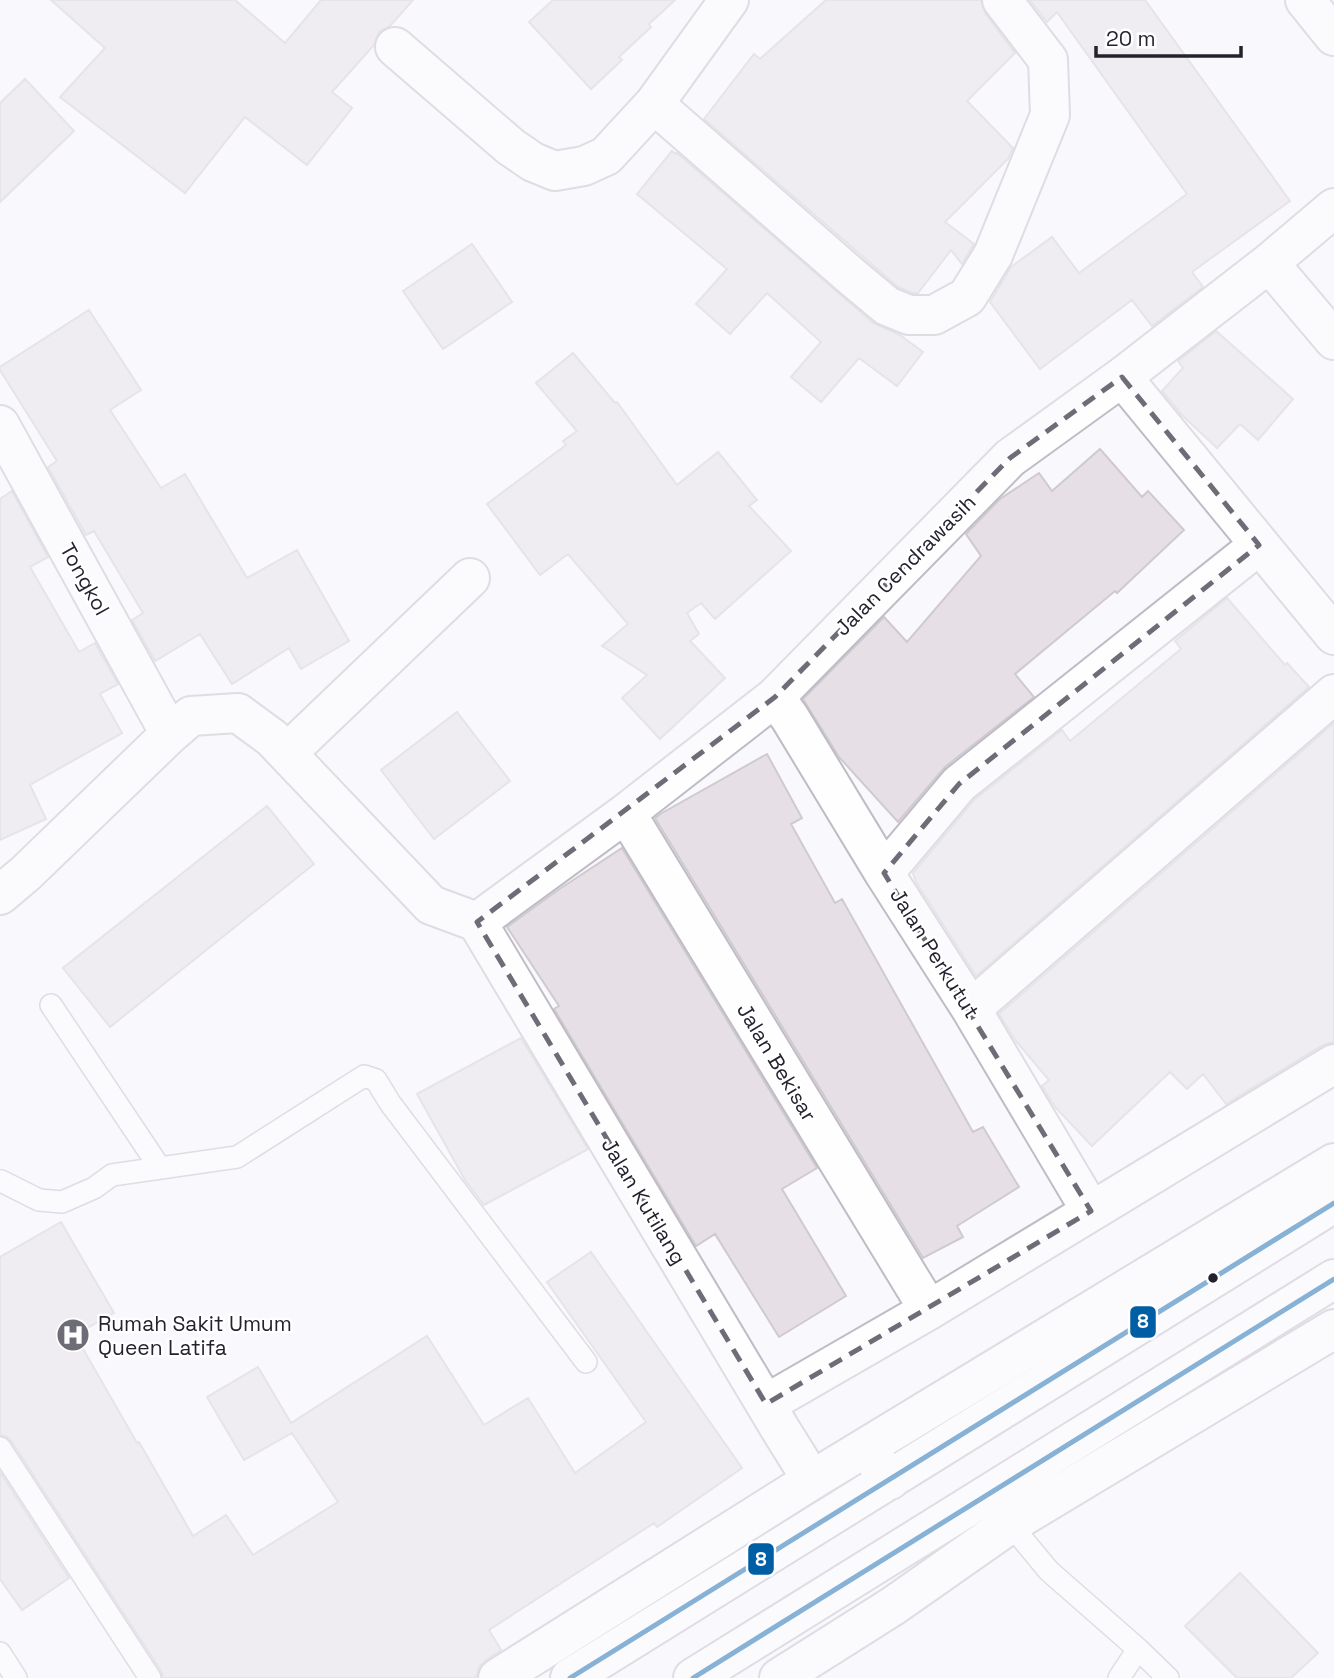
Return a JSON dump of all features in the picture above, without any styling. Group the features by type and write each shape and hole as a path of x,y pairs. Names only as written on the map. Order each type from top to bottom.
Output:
{"main road":[{"path":"395,47 511,147 533,162 555,171 584,166 606,156 654,104 729,0"},
{"path":"654,104 887,306 909,315 934,315 967,297 993,255 1050,115 1048,60 1002,0"},
{"path":"1305,0 1334,36"},
{"name":"Jalan Cendrawasih","path":"477,922 626,813 775,697 1010,458 1122,377 1269,263 1334,208"},
{"path":"1269,263 1334,340"},
{"path":"1122,377 1334,635"},
{"name":"Tongkol","path":"0,425 170,734"},
{"path":"884,873 959,784 1259,545"},
{"path":"288,753 470,578"},
{"path":"971,1009 1334,694"},
{"name":"Jalan Perkutut","path":"775,697 971,1009 1091,1211"},
{"path":"0,895 191,716 238,713 288,753 431,905 477,922"},
{"name":"Jalan Bekisar","path":"626,813 929,1310"},
{"name":"Jalan Kutilang","path":"477,922 812,1480"},
{"path":"766,1404 929,1310 1334,1064"},
{"path":"498,1678 812,1480 1334,1163"},
{"path":"570,1678 1334,1203"},
{"path":"779,1678 893,1606 998,1510 1334,1279"},
{"path":"693,1678 1334,1329"},
{"path":"866,1448 890,1480"}],"lane":[{"path":"51,1005 160,1168"},
{"path":"0,1182 39,1200 62,1202 94,1188 112,1175 237,1157 365,1076 376,1080 390,1103 586,1362"},
{"path":"0,1448 150,1678"},
{"path":"998,1510 1049,1571 1168,1678"},
{"path":"1119,1678 1138,1649"},
{"path":"0,1653 16,1678"}],"highlighted area":[{"path":"1122,377 1259,545 959,784 884,873 1091,1211 766,1404 477,922 775,697 1010,458"}],"building":[{"path":"51,0 235,0 285,43 321,0 413,0 390,26 379,32 374,45 332,92 352,108 307,165 245,117 185,193 60,97 105,48"},
{"path":"553,0 675,0 619,57 622,60 591,89 529,22"},
{"path":"826,0 981,0 985,13 1015,53 967,101 1013,148 1008,159 945,222 974,244 962,264 951,250 918,293 898,287 704,119 754,54 760,59"},
{"path":"1030,0 1145,0 1290,201 1192,272 1203,287 1152,326 1132,300 1040,369 990,302 1011,267 1052,237 1079,273 1187,194 1057,12 1047,22"},
{"path":"25,79 74,131 0,202 0,103"},
{"path":"672,151 873,323 900,335 923,352 897,386 859,358 821,402 791,377 821,342 767,293 730,334 696,304 727,269 637,194"},
{"path":"472,244 512,302 443,349 403,291"},
{"path":"89,310 141,390 110,410 161,488 185,474 247,578 297,550 349,641 301,669 289,648 232,684 200,634 155,661 132,620 143,613 94,531 86,535 48,467 57,461 0,370 0,367"},
{"path":"1216,331 1293,399 1258,440 1240,424 1217,448 1182,415 1162,391 1183,368 1178,361"},
{"path":"573,353 615,403 617,402 677,485 718,452 757,500 749,506 791,551 715,619 701,603 687,613 699,634 690,641 725,678 660,739 622,698 647,675 602,646 628,624 568,554 540,575 487,504 566,445 563,441 577,431 536,383"},
{"path":"1100,449 1142,497 1148,491 1184,530 1117,593 1115,591 1015,674 1034,697 945,767 898,822 839,757 803,699 884,617 907,642 981,556 966,534 1000,499 1039,473 1052,491"},
{"path":"12,491 48,557 30,567 79,652 95,643 118,684 100,694 122,733 30,785 46,819 0,840 0,499"},
{"path":"1227,598 1285,665 1287,663 1309,687 976,976 916,882 913,873 974,800 1062,730 1070,741 1181,649 1175,641"},
{"path":"457,712 510,781 434,839 381,770"},
{"path":"1334,723 1334,1042 1323,1045 1226,1104 1203,1074 1187,1089 1170,1072 1092,1146 1055,1107 1042,1086 1049,1080 1016,1041 999,1014"},
{"path":"767,754 802,818 791,824 835,903 842,899 973,1132 983,1127 1019,1187 957,1226 963,1237 923,1258 655,818"},
{"path":"267,806 314,864 110,1027 63,968"},
{"path":"622,848 817,1168 782,1189 846,1296 779,1337 715,1234 696,1246 554,1009 559,1006 507,927"},
{"path":"521,1038 588,1149 484,1205 465,1180 417,1094"},
{"path":"61,1222 114,1313 75,1335 193,1536 226,1515 253,1555 338,1502 292,1433 244,1460 207,1397 258,1367 291,1423 427,1336 484,1425 528,1398 575,1473 646,1422 547,1282 591,1252 742,1468 657,1527 654,1523 489,1630 501,1650 479,1667 474,1678 163,1678 11,1441 0,1435 0,1257"},
{"path":"0,1472 69,1578 22,1610 0,1579"},
{"path":"1240,1573 1318,1653 1291,1678 1237,1678 1185,1626"}],"transit line":[{"name":"8","path":"570,1678 1334,1203"},
{"name":"8","path":"693,1678 1334,1279"}],"place":[{"name":"Rumah Sakit Umum Queen Latifa","path":"73,1335"}]}
